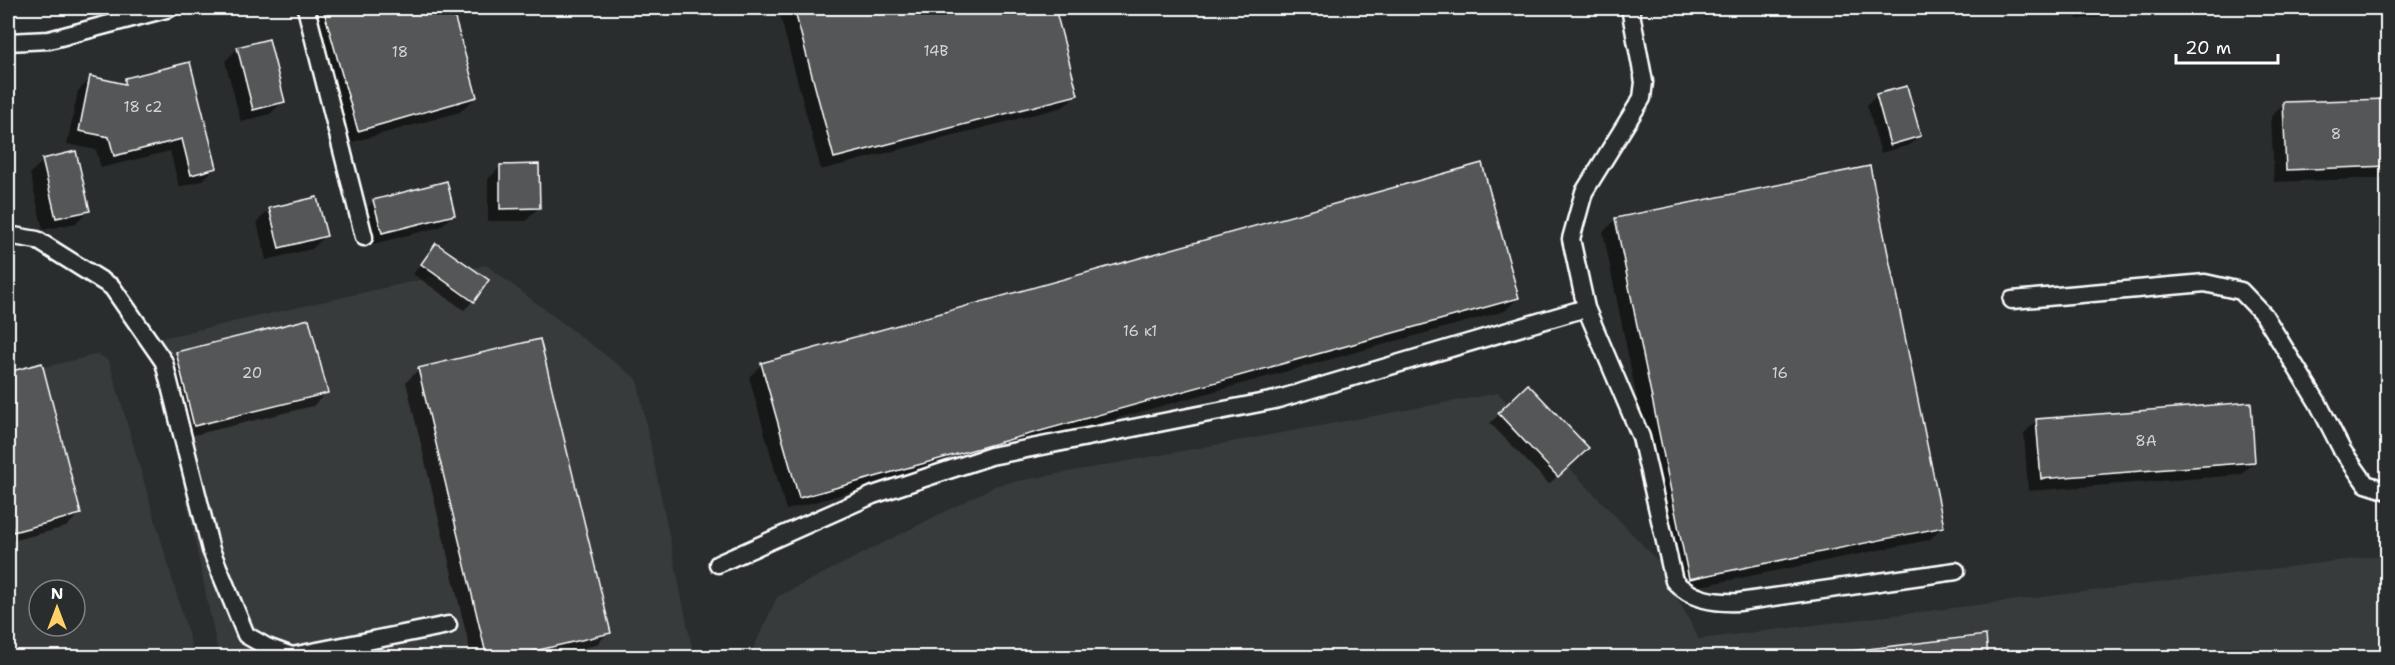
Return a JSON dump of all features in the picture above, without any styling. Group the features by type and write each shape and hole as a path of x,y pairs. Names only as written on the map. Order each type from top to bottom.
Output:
{"lane":[{"path":"8,42 49,40 170,8"},
{"path":"306,8 364,237"},
{"path":"1630,8 1644,82 1642,98 1584,192 1571,239 1586,308 1641,436 1674,581 1683,590 1716,603 1739,602 1956,571"},
{"path":"8,235 37,240 112,287 164,362 211,550 246,635 267,647 292,656 448,625"},
{"path":"2012,300 2205,283 2241,291 2264,315 2318,403 2342,450 2366,484 2388,491"},
{"path":"718,564 873,495 991,456 1275,400 1586,308"}],"shaded area":[{"path":"486,265 637,379 694,657 219,657 153,340"},
{"path":"98,354 109,361 195,657 8,657 8,376"},
{"path":"1498,393 1657,560 1699,639 2385,555 2387,563 2387,657 749,658 777,597 997,485"}],"building":[{"path":"323,8 452,8 477,97 358,131"},
{"path":"794,8 1055,8 1078,95 834,158"},
{"path":"269,39 285,102 253,110 237,47"},
{"path":"190,62 217,168 191,175 182,139 114,156 109,137 79,131 90,76 125,84 125,78"},
{"path":"1907,86 1921,136 1890,145 1876,94"},
{"path":"2388,99 2388,166 2286,170 2283,102"},
{"path":"76,151 90,211 56,218 42,159"},
{"path":"1482,163 1519,298 799,498 761,363"},
{"path":"539,164 540,208 500,209 500,165"},
{"path":"1870,166 1944,527 1689,579 1615,218"},
{"path":"447,181 455,215 382,233 373,200"},
{"path":"317,197 327,236 279,248 269,208"},
{"path":"436,243 489,280 474,302 421,264"},
{"path":"309,319 328,393 194,426 176,352"},
{"path":"540,339 611,633 505,658 487,658 418,368"},
{"path":"42,363 81,514 13,532 8,513 8,372"},
{"path":"1528,384 1589,448 1558,477 1498,413"},
{"path":"2251,402 2255,462 2041,479 2036,419"},
{"path":"1986,635 1988,658 1827,658 1826,654"}]}
